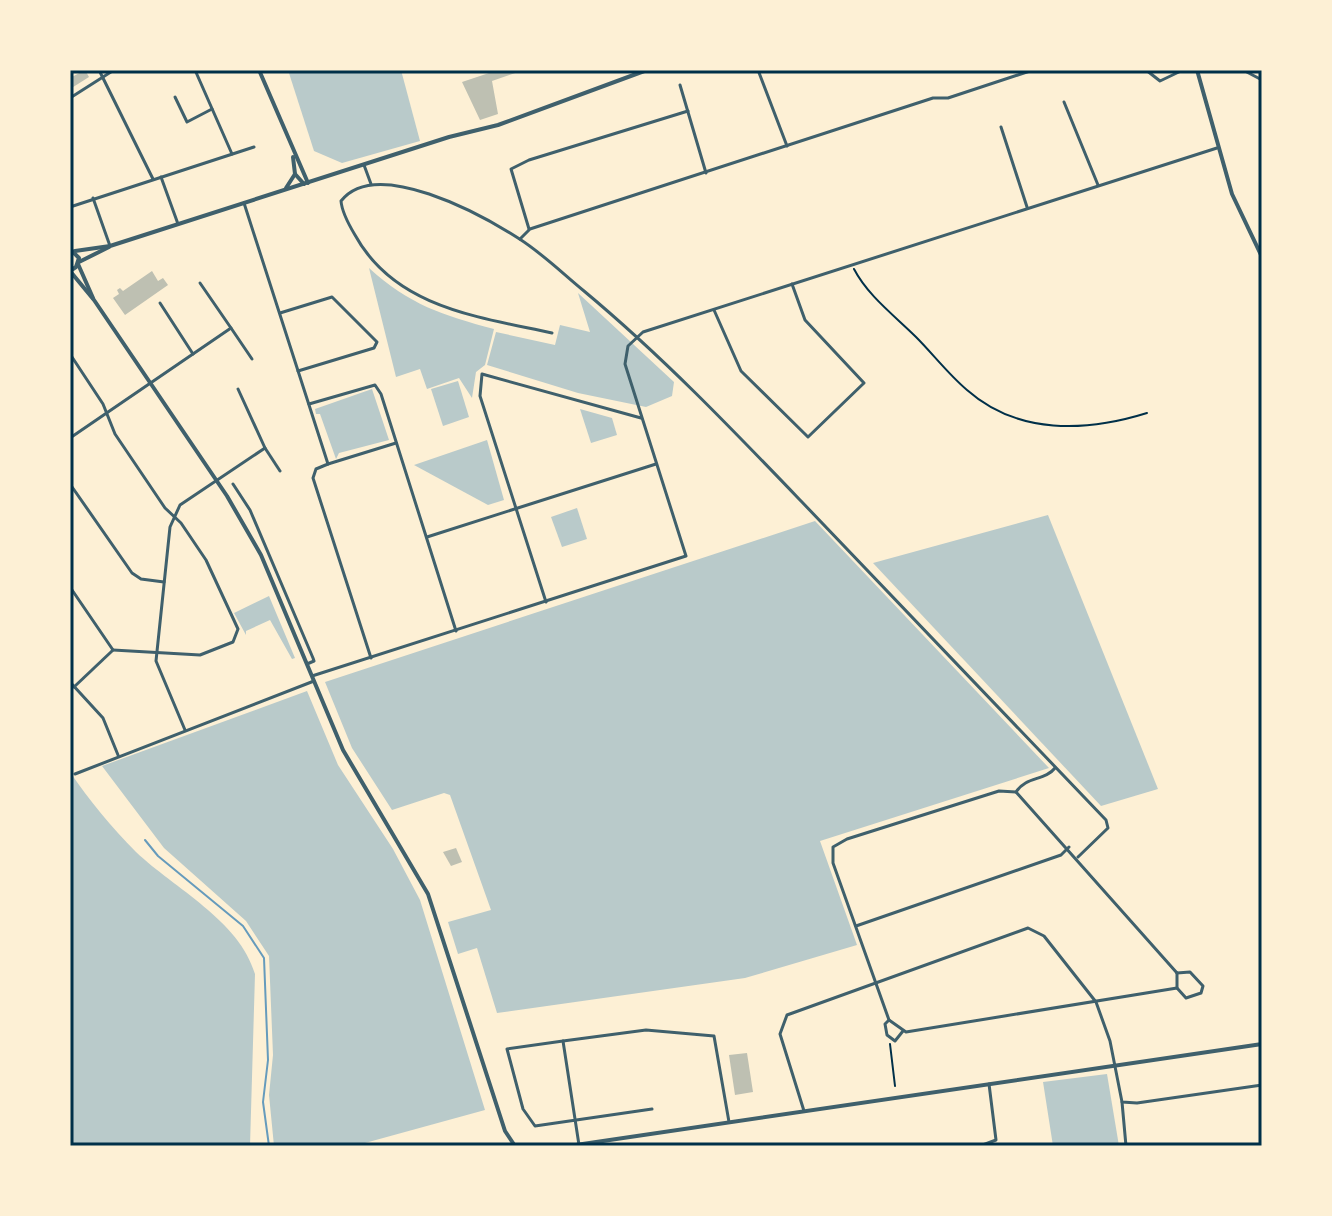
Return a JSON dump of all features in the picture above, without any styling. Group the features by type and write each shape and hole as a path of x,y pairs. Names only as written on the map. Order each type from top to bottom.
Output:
{"street":[{"path":"99,70 153,179"},
{"path":"70,98 114,70"},
{"path":"195,70 232,154"},
{"path":"259,70 306,184"},
{"path":"515,1146 505,1131 428,894 343,750 261,555 240,516 94,300 70,271 78,263 110,246 498,125 647,70"},
{"path":"758,70 787,146"},
{"path":"520,239 530,229 933,98 948,98 1033,70"},
{"path":"1146,70 1160,81 1183,70"},
{"path":"1197,70 1237,210 1262,257"},
{"path":"1243,70 1262,80"},
{"path":"680,85 706,173"},
{"path":"175,97 187,122 214,108"},
{"path":"1064,102 1098,185"},
{"path":"530,229 511,169 529,160 688,111"},
{"path":"1001,127 1027,208"},
{"path":"70,207 254,147"},
{"path":"75,774 371,658 686,556 624,357 637,336 1217,148"},
{"path":"284,190 295,174 293,155"},
{"path":"364,165 371,186"},
{"path":"295,174 306,184"},
{"path":"161,177 178,224"},
{"path":"552,333 451,310 412,294 372,261 341,208 345,196 371,186 395,183 468,210 520,239 637,336 742,438 1106,820 1108,828 1078,857"},
{"path":"93,198 110,246"},
{"path":"244,203 328,464"},
{"path":"94,300 73,250 110,246"},
{"path":"200,283 252,359"},
{"path":"713,309 741,371 808,437 864,383 805,320 792,284"},
{"path":"280,313 332,297 376,339 374,348 298,371"},
{"path":"160,303 193,354"},
{"path":"70,438 231,328"},
{"path":"70,354 107,413 115,434 206,560 238,632 233,642 207,654 113,650 74,687"},
{"path":"546,602 480,396 482,374 641,418"},
{"path":"309,404 375,385 456,631"},
{"path":"238,389 265,448 280,471"},
{"path":"371,658 313,478 316,469 328,464 396,444"},
{"path":"185,730 157,665 156,651 174,515 180,505 265,448"},
{"path":"426,537 656,464"},
{"path":"70,484 132,573 141,579 164,582"},
{"path":"233,484 250,510 313,658 314,661 307,664"},
{"path":"240,516 250,510"},
{"path":"70,587 113,650"},
{"path":"70,682 103,718 118,755"},
{"path":"1016,792 1026,781 1050,774 1055,768"},
{"path":"1177,973 1188,970 1203,986 1198,996 1182,997 1177,988 1177,973 1078,857 1016,792 999,791 837,842 832,850 833,863 889,1020 903,1031 1177,988"},
{"path":"856,926 1061,855 1069,847"},
{"path":"804,1111 780,1034 783,1019 790,1013 1034,928 1096,1002 1115,1065 1126,1146"},
{"path":"889,1020 885,1028 890,1041 899,1039 903,1031"},
{"path":"652,1109 532,1125 523,1109 507,1049 646,1030 714,1036 729,1122"},
{"path":"563,1041 579,1145"},
{"path":"569,1146 1262,1044"},
{"path":"989,1084 997,1146"},
{"path":"1122,1102 1137,1103 1262,1085"},
{"path":"980,1146 996,1140"}],"path":[{"path":"852,264 869,291 965,389 1001,413 1022,421 1070,427 1093,426 1147,413"},
{"path":"890,1041 895,1086"}],"shaded area":[{"path":"288,70 401,70 420,141 342,163 314,151"},
{"path":"369,268 384,281 427,307 494,329 485,365 476,372 472,398 459,378 427,389 420,369 396,377"},
{"path":"578,293 674,382 672,396 646,407 578,393 487,365 496,332 555,345 560,325 590,332"},
{"path":"458,381 469,417 443,426 431,389"},
{"path":"372,389 389,440 339,453 336,459 320,414 316,414 315,409"},
{"path":"580,409 612,418 617,435 591,443"},
{"path":"487,440 504,500 488,505 414,465"},
{"path":"577,508 587,539 562,547 551,517"},
{"path":"1048,515 1158,789 1101,806 873,563"},
{"path":"815,521 1049,768 820,841 857,945 745,978 497,1013 477,948 458,954 448,922 491,910 450,795 444,793 392,810 352,748 325,682"},
{"path":"269,596 295,658 292,659 270,620 246,631 246,635 234,613"},
{"path":"307,691 338,765 393,849 420,900 485,1110 354,1146 274,1146 269,1095 273,1055 269,956 246,921 164,848 102,766"},
{"path":"70,772 127,843 221,921 247,955 255,974 250,1146 70,1146"},
{"path":"1107,1074 1119,1146 1053,1146 1043,1082"}],"building":[{"path":"85,70 89,77 70,89 70,78"},
{"path":"498,70 518,72 492,81 498,114 480,120 462,82"},
{"path":"152,271 158,281 163,278 168,285 125,315 113,298 119,294 117,290 120,288 123,291"},
{"path":"456,848 462,862 451,866 443,852"},
{"path":"747,1053 753,1092 735,1095 729,1055"}],"waterway":[{"path":"145,840 158,856 243,926 264,958 268,1060 263,1102 269,1146"}]}
